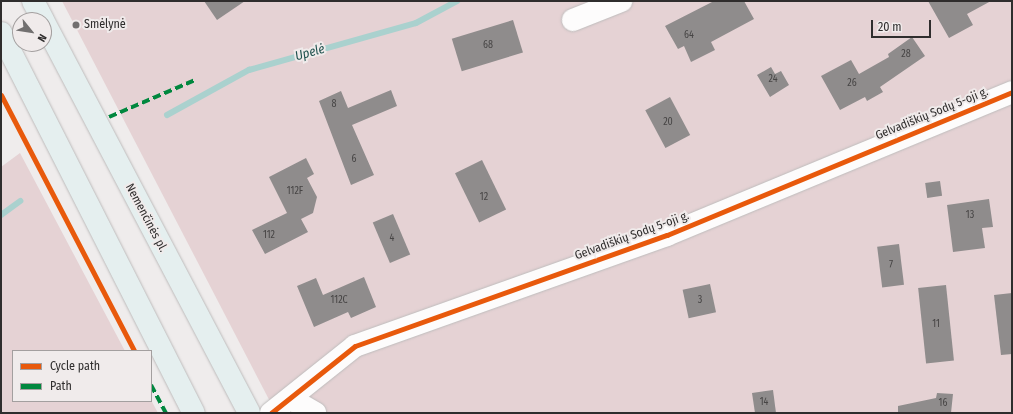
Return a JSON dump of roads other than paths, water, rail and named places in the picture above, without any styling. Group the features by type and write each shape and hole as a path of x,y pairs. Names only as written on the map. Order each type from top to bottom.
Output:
{"main road":[{"name":"Nemenčinės pl.","path":"33,1 38,12"},
{"path":"1,34 194,413"},
{"name":"Nemenčinės pl.","path":"52,38 249,413"}],"street":[{"path":"573,20 621,1"},
{"name":"Gelvadiškių Sodų 5-oji g.","path":"271,413 291,399 355,346 667,235 1012,92"},
{"path":"291,399 314,413"}],"waterway":[{"name":"Upelė","path":"167,115 249,70 416,23 457,1"},
{"name":"Upelė","path":"1,215 20,201"}],"place":[{"name":"Smėlynė","path":"76,25"}]}
